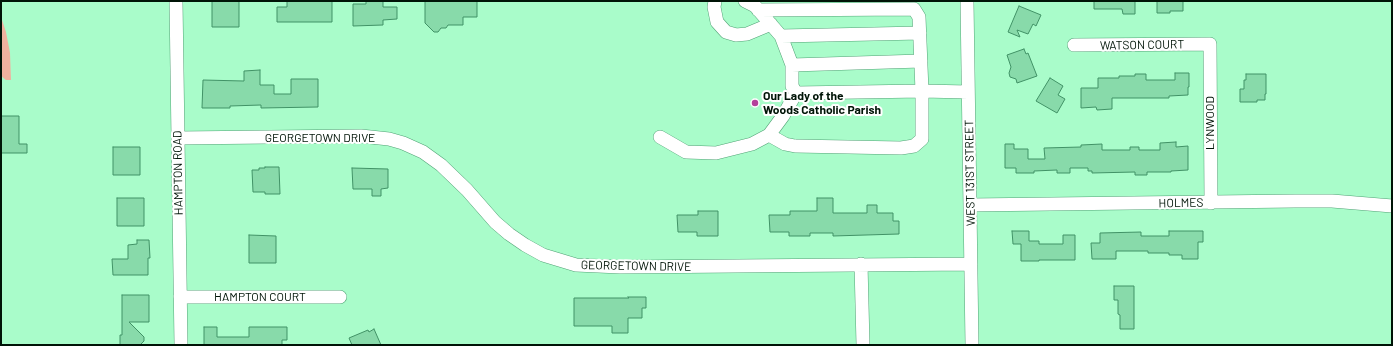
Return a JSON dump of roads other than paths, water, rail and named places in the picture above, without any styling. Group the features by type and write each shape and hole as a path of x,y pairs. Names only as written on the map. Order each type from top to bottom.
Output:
{"street":[{"name":"HAMPTON ROAD","path":"176,1 181,345"},
{"path":"715,1 714,7 717,22 726,32 736,35 747,34 771,24"},
{"path":"745,1 755,6 781,36 792,65 792,86 796,93"},
{"name":"WEST 131ST STREET","path":"967,1 972,345"},
{"path":"758,10 914,9 920,17 922,139 914,146 901,148 796,146 785,144 769,135"},
{"path":"781,36 920,34"},
{"name":"WATSON COURT","path":"1074,45 1210,44"},
{"name":"LYNWOOD","path":"1210,44 1210,203"},
{"path":"792,65 921,61"},
{"path":"796,93 922,91 968,92"},
{"path":"660,137 686,152 716,153 752,144 769,135 783,116 796,93"},
{"name":"GEORGETOWN DRIVE","path":"178,138 361,136 389,139 403,143 423,152 441,165 509,234 543,255 576,265 620,267 971,264"},
{"name":"HOLMES","path":"970,205 1332,202 1392,206"},
{"path":"861,264 863,345"},
{"name":"HAMPTON COURT","path":"180,298 340,297"}],"place":[{"name":"Our Lady of the Woods Catholic Parish","path":"755,103"}]}
